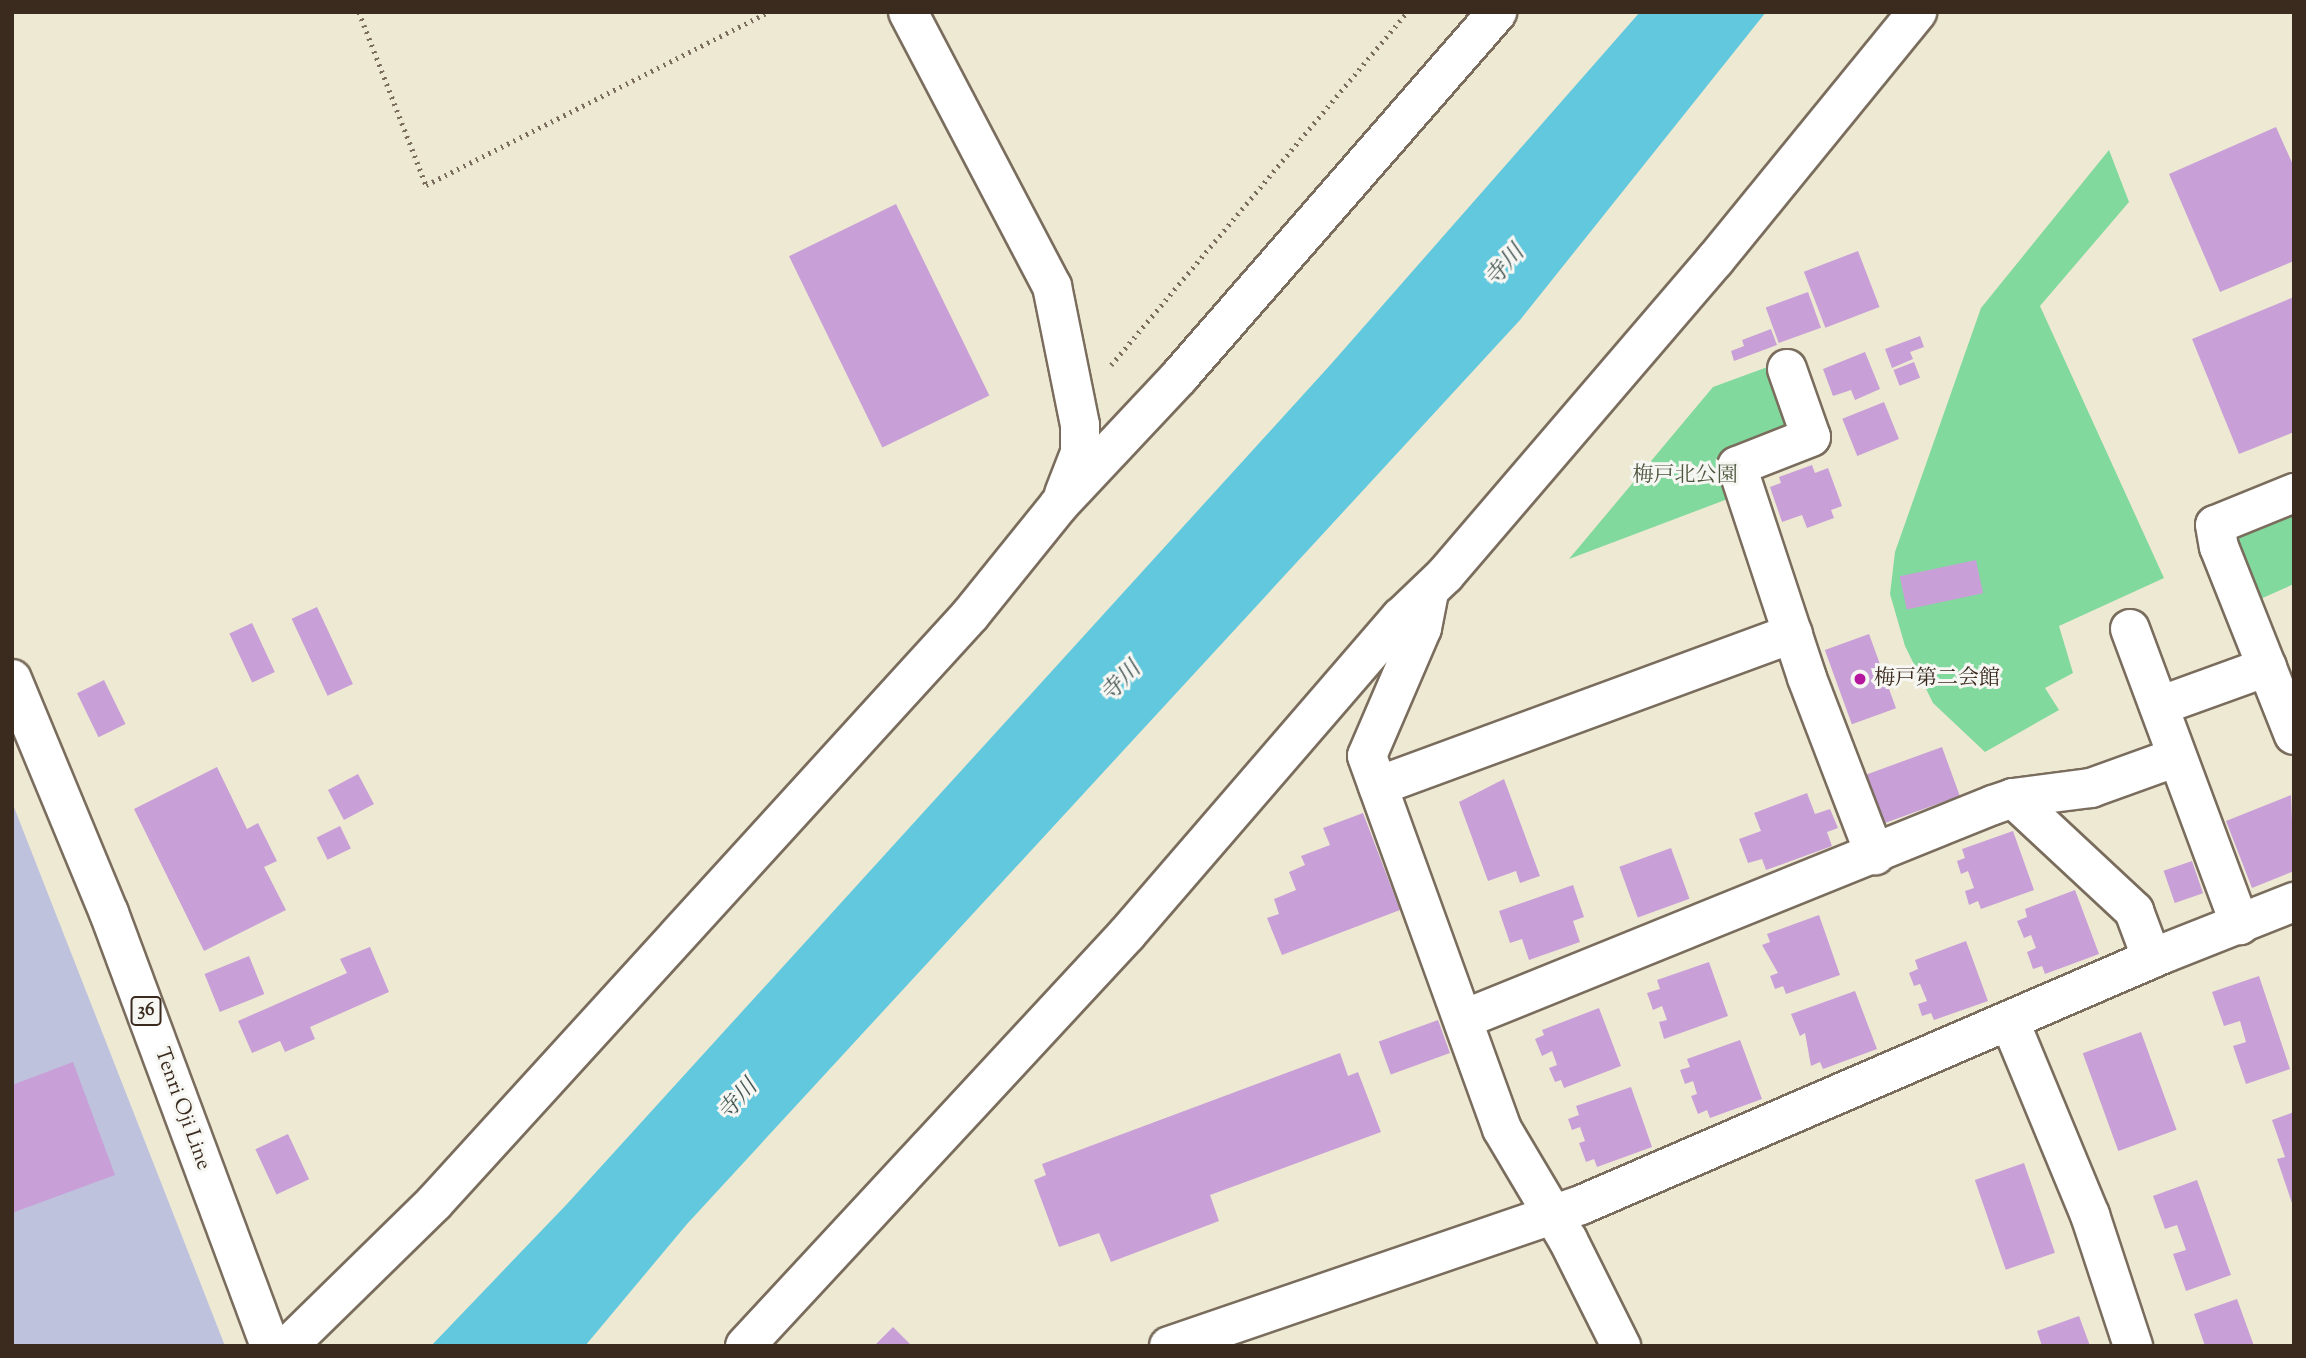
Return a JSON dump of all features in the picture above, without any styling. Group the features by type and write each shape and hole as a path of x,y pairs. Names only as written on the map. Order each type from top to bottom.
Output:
{"street":[{"path":"908,12 1052,286 1076,406 1080,453 1059,505"},
{"path":"288,1346 453,1183 971,614 1059,505 1234,315 1497,12"},
{"path":"745,1346 1127,934 1401,617 1429,592 1715,260 1917,12"},
{"path":"1787,369 1811,437 1737,466 1793,633 1875,855"},
{"path":"2294,493 2215,525 2219,547 2294,735"},
{"path":"1429,592 1422,628 1367,756 1502,1129 1551,1213 1621,1346"},
{"path":"2130,629 2240,925"},
{"path":"1378,786 1793,633"},
{"path":"2160,706 2267,667"},
{"name":"Tenri Oji Line","path":"12,679 109,913 270,1346"},
{"path":"1464,1019 2013,798 2091,788 2177,757"},
{"path":"2013,798 2134,911 2152,959"},
{"path":"1169,1346 1551,1213 1581,1205 2152,959 2294,902"},
{"path":"2010,1022 2090,1214 2133,1346"}],"path":[{"path":"359,12 426,185 769,12"},
{"path":"1076,406 1407,12"}],"shaded area":[{"path":"12,802 225,1346 12,1346"}],"green space":[{"path":"2109,150 2129,202 2040,306 2164,578 2059,626 2073,673 2045,688 2059,710 1985,752 1933,703 1905,646 1890,594 1895,552 1981,308"},
{"name":"梅戸北公園","path":"1773,365 1789,415 1781,435 1719,458 1733,497 1569,559 1713,387"},
{"path":"2294,506 2294,584 2258,600 2234,547 2239,529"}],"water":[{"name":"寺川","path":"1640,12 1766,12 1520,320 687,1224 585,1346 431,1346 567,1204 1332,363"}],"building":[{"path":"2276,127 2294,167 2294,261 2220,292 2169,174"},
{"path":"896,204 989,395 882,448 789,256"},
{"path":"1858,251 1880,307 1825,328 1804,272"},
{"path":"1808,292 1821,328 1779,343 1766,307"},
{"path":"2294,297 2294,432 2239,454 2192,339"},
{"path":"1771,329 1777,345 1734,361 1731,351 1744,346 1742,340"},
{"path":"1920,336 1924,347 1910,352 1913,359 1892,368 1885,349"},
{"path":"1865,352 1880,389 1855,400 1851,390 1833,396 1823,369"},
{"path":"1914,362 1920,378 1900,386 1893,370"},
{"path":"1884,402 1899,439 1857,456 1842,419"},
{"path":"1812,465 1815,473 1828,468 1842,506 1831,510 1834,518 1807,528 1802,515 1782,522 1770,487 1781,483 1779,477"},
{"path":"1976,560 1983,593 1907,609 1900,576"},
{"path":"317,607 353,684 328,696 292,619"},
{"path":"252,623 275,672 252,683 229,634"},
{"name":"梅戸第二会館","path":"1869,634 1896,708 1852,724 1825,650"},
{"path":"104,680 125,724 99,737 77,693"},
{"path":"1942,747 1960,796 1884,824 1866,775"},
{"path":"217,767 247,829 258,823 277,861 264,867 286,910 204,951 134,809"},
{"path":"358,774 374,804 344,820 328,790"},
{"path":"1504,779 1540,876 1520,883 1516,871 1488,881 1459,802"},
{"path":"1807,793 1815,814 1830,809 1838,828 1827,832 1832,846 1766,870 1762,859 1748,863 1739,839 1761,831 1754,813"},
{"path":"2291,795 2294,871 2252,888 2226,821"},
{"path":"1363,813 1400,910 1282,955 1267,918 1279,914 1274,899 1296,890 1289,872 1305,865 1301,856 1330,845 1323,828"},
{"path":"340,826 351,848 328,860 317,837"},
{"path":"2013,831 2034,890 1981,909 1978,901 1969,905 1965,891 1974,888 1968,871 1961,874 1957,861 1965,858 1962,849"},
{"path":"1671,848 1689,899 1638,918 1619,867"},
{"path":"2192,861 2203,893 2175,903 2164,871"},
{"path":"1573,885 1584,917 1573,921 1580,942 1529,960 1522,939 1510,943 1499,911"},
{"path":"2075,890 2099,954 2045,974 2042,966 2033,969 2027,952 2036,948 2031,935 2024,938 2017,921 2027,917 2025,909"},
{"path":"1819,915 1840,975 1786,994 1783,986 1775,989 1770,976 1778,973 1762,945 1770,942 1767,934"},
{"path":"1966,941 1988,1001 1934,1020 1931,1013 1922,1016 1918,1004 1927,1001 1920,984 1914,986 1909,973 1918,969 1915,960"},
{"path":"370,947 389,992 310,1027 315,1039 285,1052 280,1041 252,1053 238,1021 347,973 340,959"},
{"path":"249,956 264,994 220,1012 204,974"},
{"path":"1709,962 1728,1016 1664,1039 1659,1022 1667,1020 1662,1006 1653,1010 1647,993 1660,989 1657,980"},
{"path":"2259,976 2290,1069 2246,1084 2233,1046 2246,1042 2240,1021 2224,1026 2212,992"},
{"path":"1855,991 1877,1049 1823,1069 1820,1062 1811,1066 1805,1033 1800,1036 1791,1014"},
{"path":"1599,1008 1621,1066 1564,1088 1561,1080 1555,1082 1549,1068 1557,1065 1552,1051 1542,1056 1535,1039 1544,1035 1542,1030"},
{"path":"1438,1020 1450,1053 1391,1074 1379,1042"},
{"path":"2141,1032 2177,1130 2118,1151 2083,1053"},
{"path":"1740,1040 1762,1099 1710,1118 1707,1110 1698,1114 1691,1096 1697,1094 1693,1081 1685,1084 1680,1070 1690,1067 1687,1059"},
{"path":"1340,1053 1348,1076 1358,1072 1381,1132 1210,1195 1219,1221 1111,1262 1099,1233 1059,1247 1034,1180 1046,1175 1042,1164"},
{"path":"73,1062 115,1175 12,1213 12,1085"},
{"path":"1631,1087 1652,1147 1597,1167 1594,1159 1586,1162 1579,1143 1585,1141 1580,1127 1572,1130 1568,1119 1579,1115 1576,1106"},
{"path":"2294,1112 2293,1206 2277,1159 2285,1157 2272,1120"},
{"path":"288,1134 309,1179 277,1195 255,1149"},
{"path":"2024,1163 2055,1253 2006,1270 1975,1180"},
{"path":"2197,1180 2231,1275 2186,1291 2173,1254 2186,1250 2177,1225 2165,1229 2153,1196"},
{"path":"2237,1299 2254,1346 2205,1346 2194,1314"},
{"path":"2079,1316 2090,1346 2042,1346 2037,1331"},
{"path":"893,1327 912,1346 874,1346"}],"place":[{"name":"梅戸第二会館","path":"1860,679"}]}
